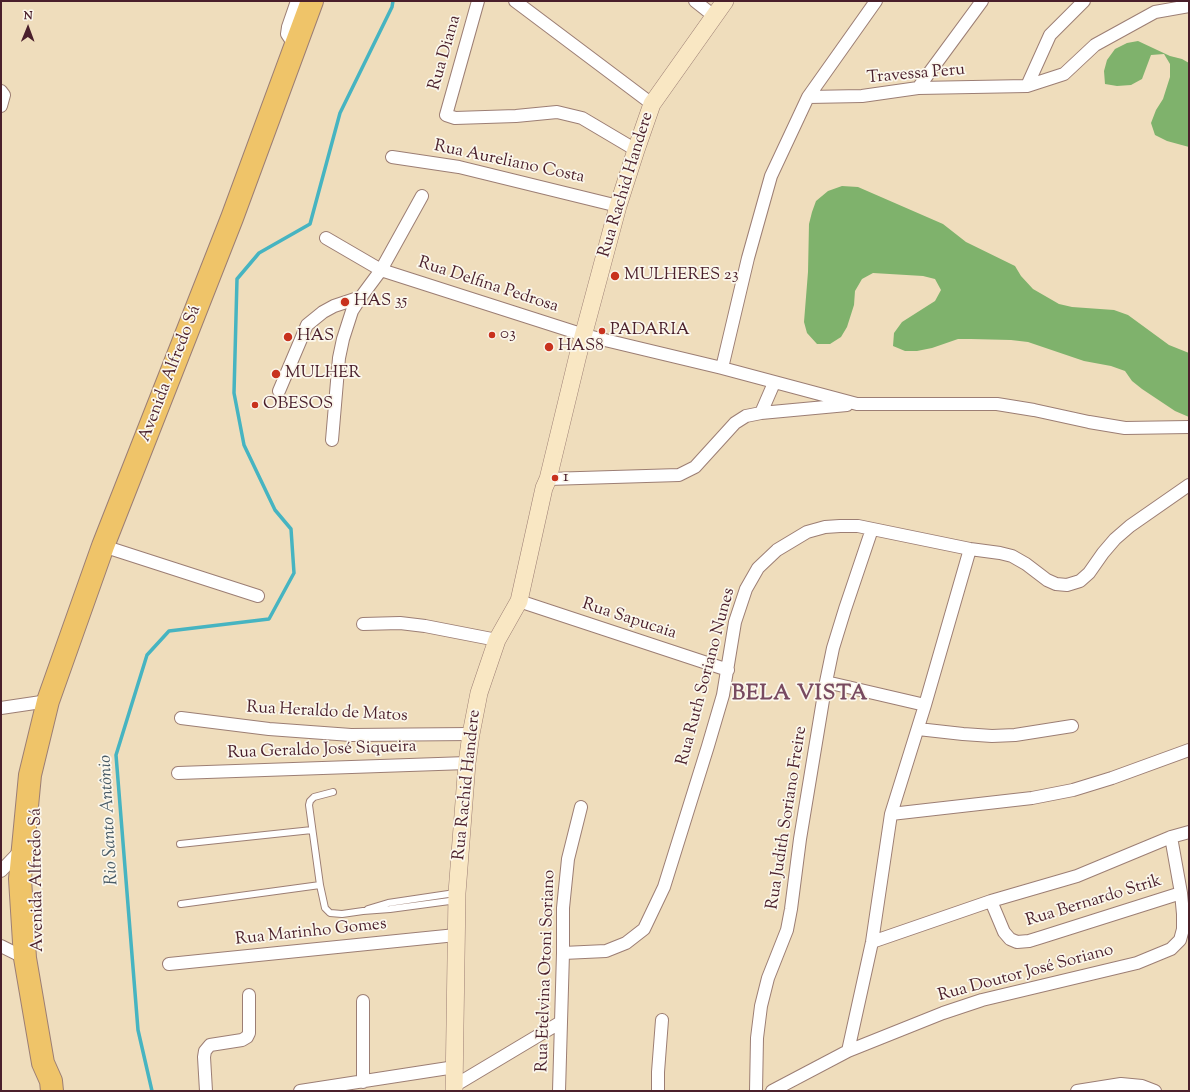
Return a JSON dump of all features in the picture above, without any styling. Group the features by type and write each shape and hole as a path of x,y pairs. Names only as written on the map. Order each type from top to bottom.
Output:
{"highway":[{"name":"Avenida Alfredo Sá","path":"51,1086 43,1063 25,958 7,874 23,848 30,775 48,701 103,546 232,218 312,1"},
{"name":"Avenida Alfredo Sá","path":"37,750 34,897 36,948 44,984 52,1061 51,1086"},
{"path":"7,874 34,897"}],"street":[{"path":"295,46 287,34 297,1"},
{"name":"Rua Diana","path":"478,1 446,115 455,118 516,116 557,112 582,118 636,150"},
{"path":"515,1 652,104"},
{"path":"695,1 714,16"},
{"name":"Rua Rachid Handere","path":"454,1089 457,896 467,762 479,693 497,640 519,601 544,488 548,479 618,206 652,104 725,1"},
{"path":"722,368 748,258 771,176 808,97 876,1"},
{"path":"918,88 982,1"},
{"path":"1027,86 1050,35 1084,1"},
{"name":"Travessa Peru","path":"808,97 862,96 918,88 1027,86 1064,74 1095,45 1156,12 1189,6"},
{"path":"1,91 4,95 1,106"},
{"name":"Rua Aureliano Costa","path":"392,157 459,167 618,206"},
{"path":"332,440 339,358 343,339 352,311 361,296 381,270 422,196"},
{"name":"Rua Delfina Pedrosa","path":"326,238 381,270 584,335 722,368 857,404"},
{"path":"279,390 308,325 323,312 334,306 361,296"},
{"path":"761,413 774,382"},
{"path":"548,479 679,475 695,468 735,423 746,416 761,413 857,404 997,404 1125,428 1189,427"},
{"name":"Rua Ruth Soriano Nunes","path":"563,953 606,951 626,943 644,929 664,887 708,746 723,695 735,622 746,589 758,568 777,550 808,532 825,527 858,526 1012,556 1026,564 1047,580 1056,584 1067,585 1080,581 1089,573 1115,539 1130,526 1189,485"},
{"name":"Rua Judith Soriano Freire","path":"756,1091 757,1038 761,1006 768,978 787,930 792,909 800,839 833,648 872,529"},
{"path":"103,546 258,596"},
{"path":"848,1051 872,942 891,814 918,729 970,549"},
{"name":"Rua Sapucaia","path":"519,601 728,670"},
{"path":"363,624 400,623 425,626 497,640"},
{"path":"826,682 925,705"},
{"path":"1,708 48,701"},
{"name":"Rua Heraldo de Matos","path":"181,718 269,729 351,735 471,734"},
{"path":"918,729 992,736 1015,735 1072,726"},
{"path":"891,814 1032,798 1072,790 1112,778 1189,750"},
{"name":"Rua Geraldo José Siqueira","path":"178,773 467,762"},
{"name":"Rua Etelvina Otoni Soriano","path":"559,1091 563,908 568,859 580,807"},
{"path":"872,942 991,901 1077,876 1170,837 1189,832"},
{"path":"1170,837 1181,893"},
{"name":"Rua Doutor José Soriano","path":"772,1091 848,1051 943,1013 982,1000 1137,963 1171,949 1180,940 1183,929 1181,893"},
{"name":"Rua Bernardo Strik","path":"991,901 1004,932 1010,939 1017,942 1042,937 1181,893"},
{"name":"Rua Marinho Gomes","path":"169,964 456,935"},
{"path":"1,946 25,958"},
{"path":"206,1091 205,1052 210,1045 242,1040 247,1037 249,1033 249,995"},
{"path":"363,1001 363,1082"},
{"path":"658,1091 662,1020"},
{"path":"454,1089 561,1022"},
{"path":"300,1091 455,1067"},
{"path":"1077,1091 1121,1084 1142,1086 1155,1091"}],"lane":[{"path":"332,792 314,797 310,801 309,805 320,885 325,908 330,913 342,914 390,909 457,896"},
{"path":"180,844 312,830"},
{"path":"181,904 320,885"}],"green space":[{"path":"1138,41 1189,63 1189,147 1167,141 1155,135 1151,123 1156,110 1163,99 1170,77 1170,64 1164,54 1151,55 1142,79 1131,85 1117,86 1105,84 1104,71 1107,60 1115,49 1127,43"},
{"path":"842,186 858,187 943,224 966,242 1015,266 1021,276 1033,289 1059,304 1072,307 1114,310 1128,315 1169,345 1189,353 1189,417 1175,411 1142,389 1132,381 1125,371 1111,366 1084,361 1028,342 1011,340 958,339 932,348 917,351 905,351 893,346 894,333 902,322 935,301 941,290 935,279 923,276 873,273 862,279 855,291 854,305 847,327 841,337 830,344 817,344 807,333 804,322 808,272 809,224 816,201 828,191"}],"waterway":[{"name":"Rio Santo Antônio","path":"152,1091 138,1030 116,755 147,655 169,631 269,619 294,573 291,529 275,510 244,445 234,393 237,279 259,253 310,224 340,113 392,7 393,1"}],"place":[{"name":"MULHERES 23","path":"615,276"},
{"name":"HAS 35","path":"345,302"},
{"name":"PADARIA","path":"602,331"},
{"name":"03","path":"492,335"},
{"name":"HAS","path":"288,337"},
{"name":"HAS8","path":"549,347"},
{"name":"MULHER","path":"276,374"},
{"name":"OBESOS","path":"255,405"},
{"name":"1","path":"555,478"}],"district":[{"name":"BELA VISTA","path":"800,695"}]}
